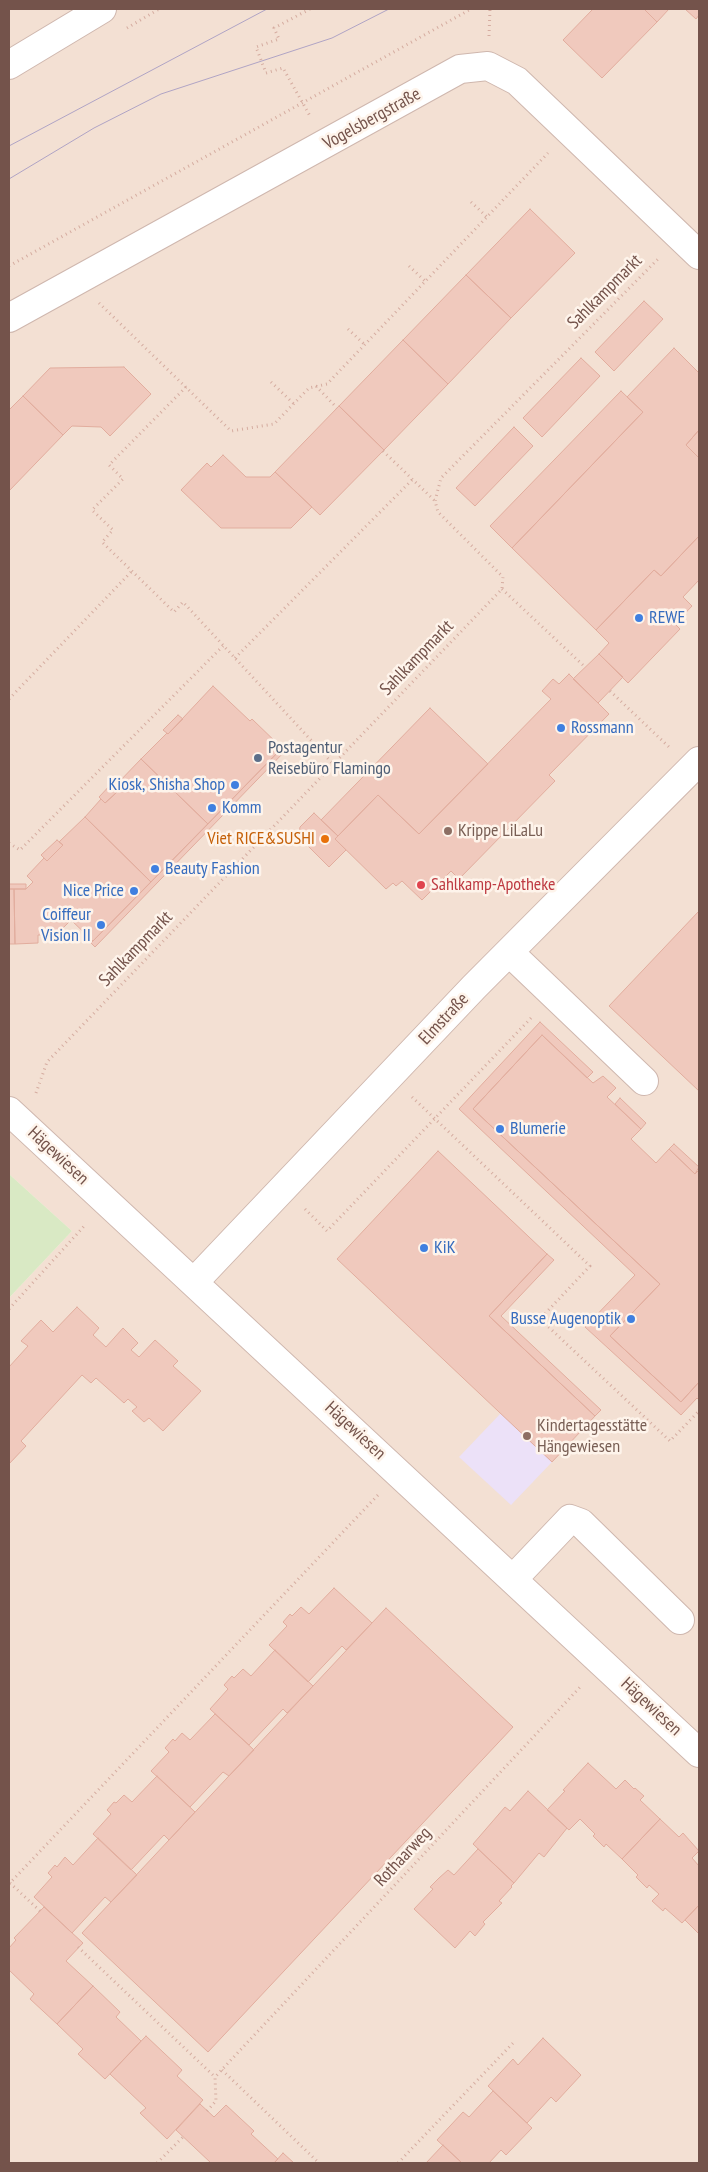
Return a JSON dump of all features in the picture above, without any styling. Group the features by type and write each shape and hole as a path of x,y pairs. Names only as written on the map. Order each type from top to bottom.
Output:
{"street":[{"path":"9,64 102,9"},
{"name":"Vogelsbergstraße","path":"9,318 460,69 488,66 517,81 699,255"},
{"name":"Elmstraße","path":"194,1282 509,952 697,768"},
{"path":"509,952 644,1081"},
{"name":"Hägewiesen","path":"17,1118 699,1752"},
{"path":"513,1579 570,1519 581,1523 680,1620"}],"path":[{"path":"310,9 274,28 279,39 256,47 266,73 283,68 326,144"},
{"path":"9,266 471,9"},
{"path":"77,281 231,431 274,424 309,388 327,384 570,131"},
{"path":"472,202 487,217"},
{"name":"Sahlkampmarkt","path":"435,501 441,478 680,236"},
{"path":"409,266 425,281"},
{"path":"348,329 364,344"},
{"path":"271,382 294,404"},
{"path":"316,386 337,408"},
{"path":"186,387 109,465 123,479 92,510 112,530 102,542 174,612 183,602 334,765"},
{"path":"382,451 435,501 438,512 503,577 502,589 585,667"},
{"path":"235,658 412,480"},
{"path":"9,698 132,572"},
{"name":"Sahlkampmarkt","path":"17,1118 47,1062 502,589"},
{"path":"9,843 20,850 223,646"},
{"path":"610,691 697,768"},
{"path":"283,1188 328,1231 539,1010"},
{"path":"436,1119 590,1266 540,1319 670,1442 699,1412"},
{"path":"9,1309 106,1201"},
{"path":"40,1911 9,1883 399,1472"},
{"name":"Rothaarweg","path":"215,2077 603,1663"},
{"path":"78,1948 215,2077 216,2101 207,2111"},
{"path":"398,2163 514,2042"},
{"path":"222,2070 319,2163"},
{"path":"157,2163 182,2137"}],"shaded area":[{"path":"9,9 699,9 699,2163 9,2163 9,1298 72,1231 9,1174"},
{"path":"501,1413 552,1462 511,1505 459,1457"}],"green space":[{"path":"9,1174 72,1231 9,1298"}],"building":[{"path":"593,9 644,9 657,22 602,78 563,40"},
{"path":"644,9 669,9 657,22"},
{"path":"685,9 699,9 699,15 696,19"},
{"path":"530,209 575,253 511,318 466,275"},
{"path":"466,275 511,318 448,384 403,340"},
{"path":"644,301 663,319 614,371 595,352"},
{"path":"403,340 448,384 384,450 339,406"},
{"path":"674,348 699,373 699,430 686,445 699,458 699,536 661,576 654,570 596,630 512,548 643,412 627,397"},
{"path":"581,358 600,376 542,437 523,418"},
{"path":"124,367 151,394 110,436 101,427 72,426 63,435 23,396 50,368"},
{"path":"621,391 643,412 512,548 490,526"},
{"path":"23,396 63,435 9,491 9,410"},
{"path":"339,406 384,450 320,515 275,472"},
{"path":"514,427 533,446 475,506 456,488"},
{"path":"699,430 699,458 686,445"},
{"path":"223,455 246,477 270,477 275,472 312,507 291,528 221,528 181,490 207,463 211,467"},
{"path":"699,536 699,580 683,597 692,606 675,624 680,629 628,683 599,654 609,643 596,630 654,570 661,576"},
{"path":"599,654 623,677 598,703 573,679"},
{"path":"569,674 609,714 549,775 555,781 459,879 451,871 422,900 402,881 396,886 393,883 386,889 335,839 378,795 419,834 551,699 542,691 553,679 559,684"},
{"path":"213,686 250,721 252,719 282,748 208,824 141,759 168,734"},
{"path":"430,708 488,764 419,834 378,795 338,836 321,820"},
{"path":"178,715 183,719 168,734 163,730"},
{"path":"284,746 287,749 95,947 91,943"},
{"path":"141,759 208,824 151,882 85,817 101,799 105,803 121,788 117,784"},
{"path":"114,781 121,788 105,803 99,797"},
{"path":"314,813 338,836 335,839 346,850 329,867 301,839 299,833 300,827"},
{"path":"85,817 151,882 93,941 71,920 56,935 38,935 38,943 15,944 14,889 26,889 33,882 27,876 44,858 47,861 63,845 59,842"},
{"path":"57,840 63,845 47,861 41,855"},
{"path":"9,884 26,884 26,889 9,889"},
{"path":"9,889 14,889 15,944 9,944"},
{"path":"699,911 699,1091 609,1006"},
{"path":"540,1022 593,1072 587,1078 542,1035 473,1109 660,1284 610,1336 681,1402 699,1382 699,1400 697,1398 681,1415 585,1327 635,1275 459,1109"},
{"path":"542,1035 593,1083 603,1076 616,1088 607,1097 641,1129 631,1139 656,1163 669,1149 695,1174 699,1170 699,1382 681,1402 610,1336 660,1284 473,1109"},
{"path":"620,1098 646,1123 641,1129 615,1104"},
{"path":"674,1144 699,1167 695,1174 669,1149"},
{"path":"438,1151 547,1254 489,1316 595,1416 552,1462 337,1259"},
{"path":"547,1254 554,1260 501,1316 601,1410 595,1416 489,1316"},
{"path":"77,1307 99,1328 93,1335 106,1347 123,1328 138,1343 131,1350 139,1357 155,1340 178,1361 173,1366 201,1391 163,1431 149,1418 144,1422 132,1411 137,1407 128,1399 124,1403 96,1378 91,1383 82,1375 21,1441 26,1446 9,1464 9,1367 28,1346 21,1341 41,1320 53,1332"},
{"path":"334,1588 372,1623 346,1650 342,1646 308,1682 269,1645 287,1626 283,1622 290,1614 292,1616 301,1607 309,1614"},
{"path":"386,1608 513,1727 208,2052 82,1933"},
{"path":"275,1650 313,1686 287,1713 283,1709 249,1745 210,1709 228,1689 224,1685 232,1676 234,1678 243,1669 251,1676"},
{"path":"215,1714 254,1750 229,1776 223,1772 190,1807 151,1771 169,1752 165,1748 173,1739 175,1741 182,1733 190,1740"},
{"path":"588,1763 616,1789 625,1780 644,1796 640,1800 660,1819 622,1859 606,1844 604,1847 593,1836 595,1834 580,1819 569,1830 547,1810"},
{"path":"157,1776 195,1812 169,1840 164,1835 131,1870 93,1834 111,1814 107,1810 114,1802 116,1803 124,1795 132,1802"},
{"path":"528,1791 567,1828 544,1857 539,1853 514,1883 473,1844 505,1807 510,1811"},
{"path":"660,1819 679,1837 683,1833 699,1851 692,1858 699,1866 699,1905 682,1923 665,1908 663,1911 652,1901 659,1894 649,1885 647,1888 636,1877 638,1875 622,1859"},
{"path":"98,1838 137,1875 111,1902 105,1897 72,1933 34,1897 52,1877 48,1873 55,1865 57,1867 65,1857 73,1865"},
{"path":"478,1849 514,1883 499,1901 502,1903 483,1922 485,1924 475,1936 470,1931 455,1948 414,1909 433,1889 430,1887 439,1878 448,1870 454,1875"},
{"path":"699,1905 699,1934 685,1920"},
{"path":"44,1907 83,1943 66,1961 93,1986 57,2024 30,1999 34,1994 9,1970 9,1948 16,1940 14,1938"},
{"path":"93,1986 120,2012 116,2017 141,2041 105,2079 78,2054 83,2049 57,2024"},
{"path":"146,2036 182,2070 177,2076 203,2100 167,2139 140,2113 146,2108 110,2074"},
{"path":"543,2038 581,2075 556,2102 551,2097 527,2123 488,2086 513,2059 518,2065"},
{"path":"493,2091 532,2128 506,2155 501,2150 489,2163 462,2163 437,2140 463,2112 469,2117"},
{"path":"200,2104 214,2117 226,2105 254,2131 251,2134 278,2159 274,2163 211,2163 176,2130"},
{"path":"443,2145 462,2163 426,2163"},
{"path":"283,2153 294,2163 274,2163"}],"tram line":[{"path":"9,146 267,9"},
{"path":"9,179 94,128 161,94 332,38 389,9"}],"place":[{"name":"REWE","path":"639,618"},
{"name":"Rossmann","path":"561,728"},
{"name":"Postagentur Reisebüro Flamingo","path":"258,758"},
{"name":"Kiosk, Shisha Shop","path":"235,785"},
{"name":"Komm","path":"212,808"},
{"name":"Krippe LiLaLu","path":"448,831"},
{"name":"Viet RICE&SUSHI","path":"325,839"},
{"name":"Beauty Fashion","path":"155,869"},
{"name":"Sahlkamp-Apotheke","path":"421,885"},
{"name":"Nice Price","path":"134,891"},
{"name":"Coiffeur Vision II","path":"101,925"},
{"name":"Blumerie","path":"500,1129"},
{"name":"KiK","path":"424,1248"},
{"name":"Busse Augenoptik","path":"631,1319"},
{"name":"Kindertagesstätte Hängewiesen","path":"527,1436"}]}
